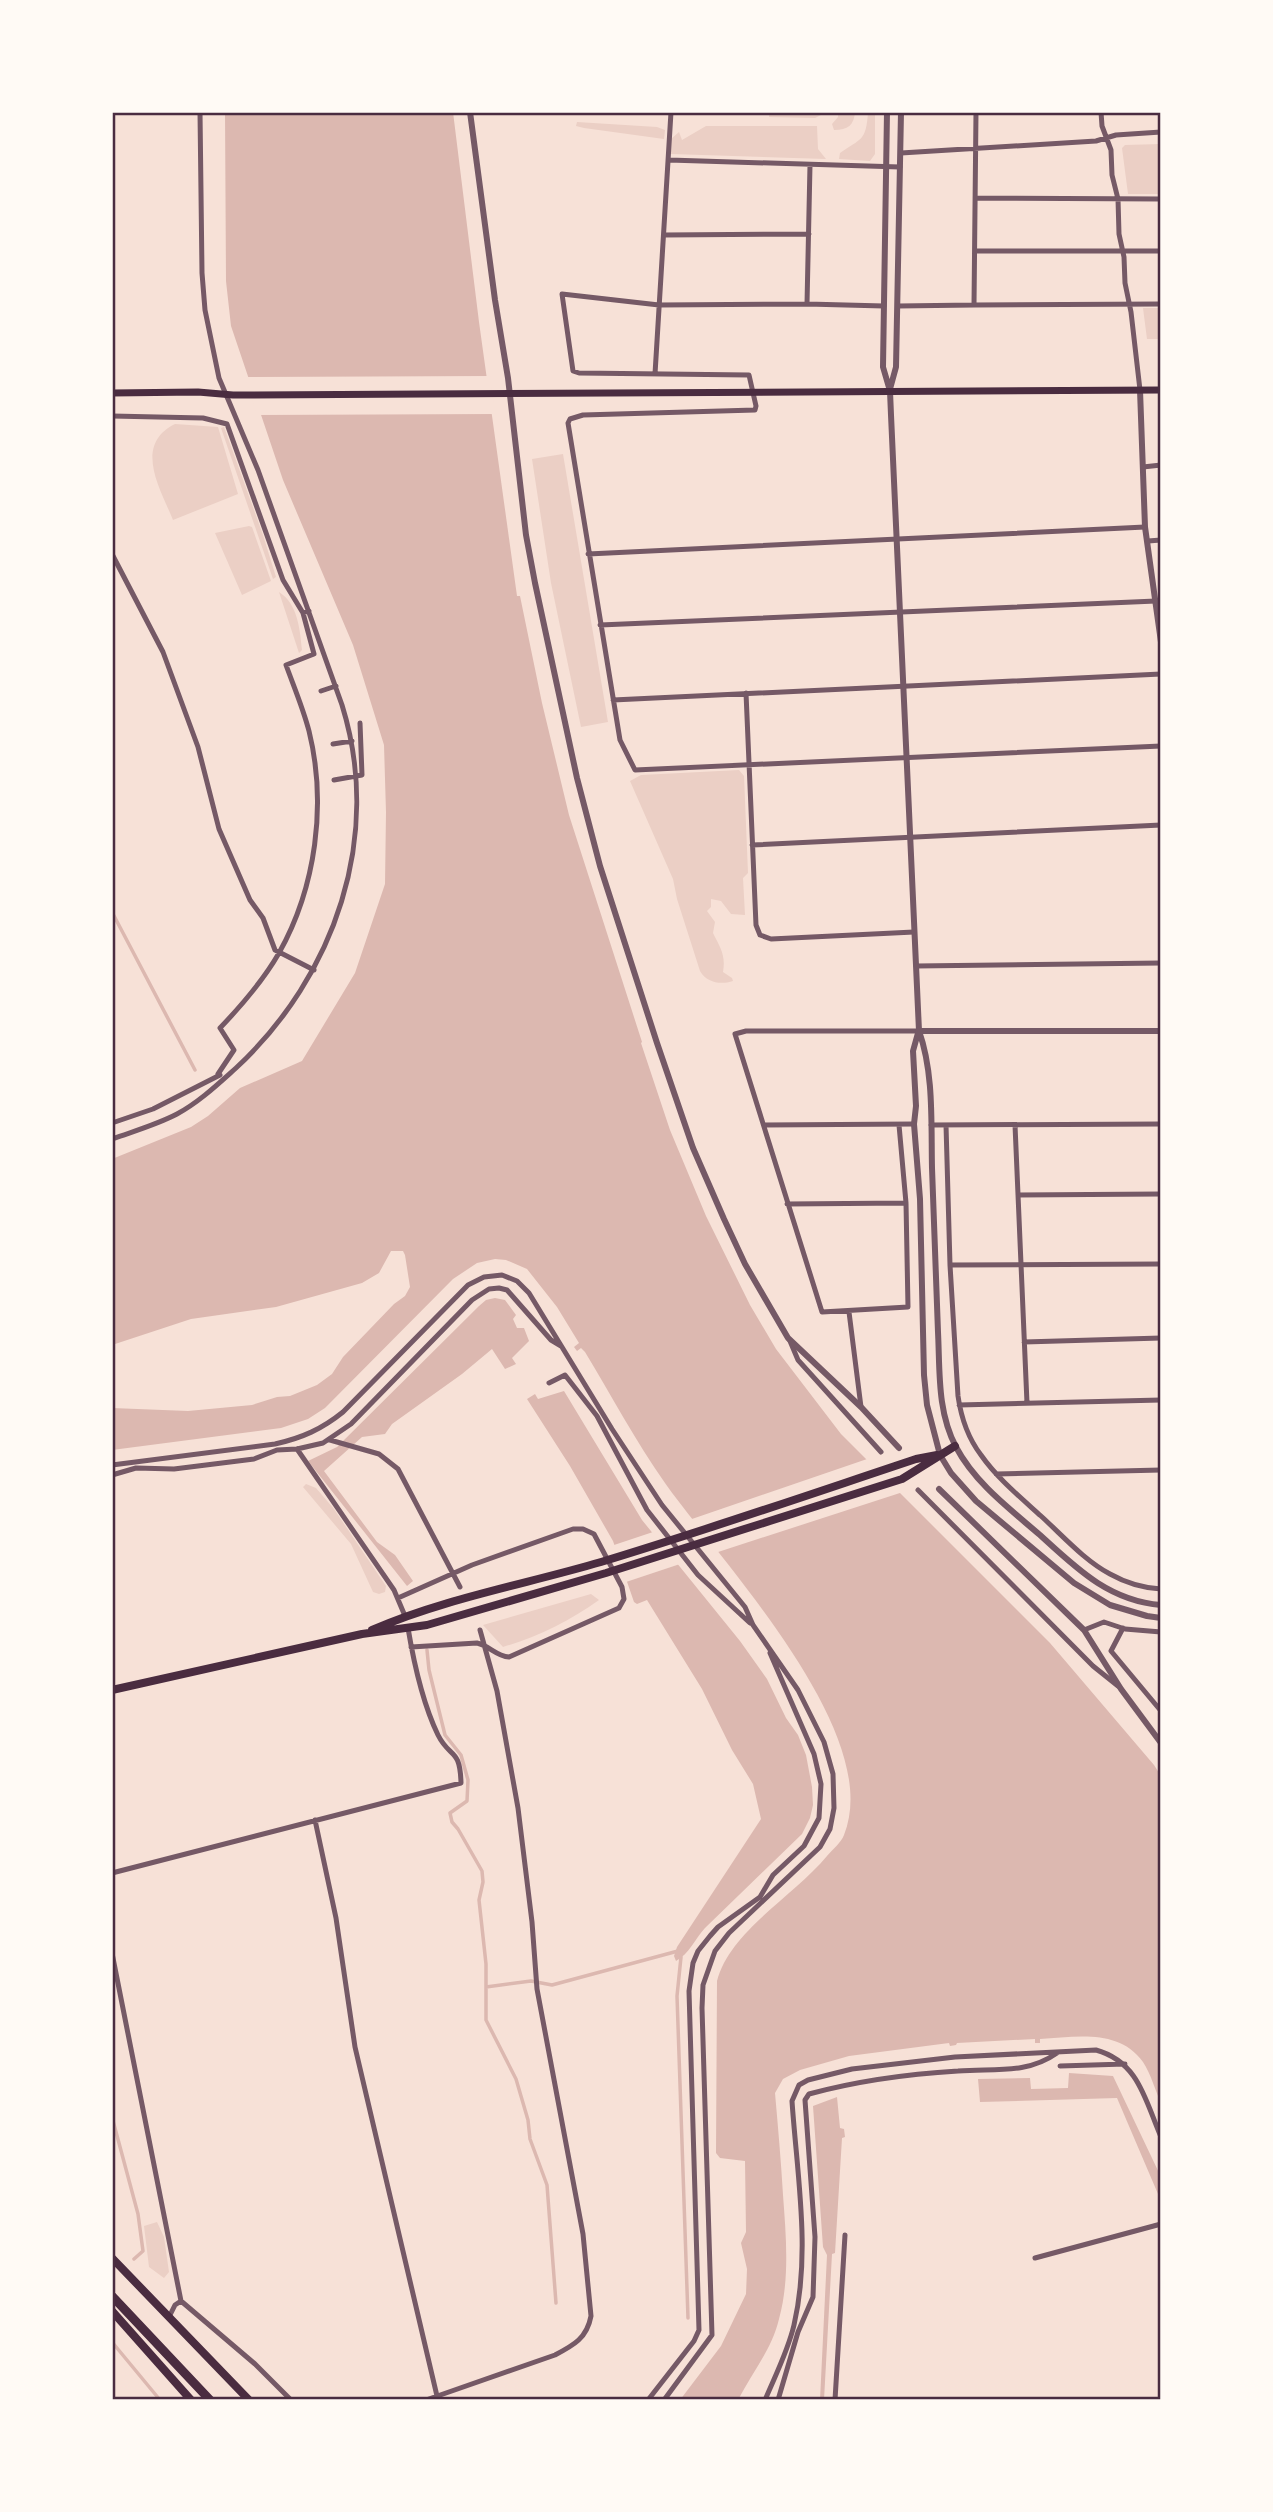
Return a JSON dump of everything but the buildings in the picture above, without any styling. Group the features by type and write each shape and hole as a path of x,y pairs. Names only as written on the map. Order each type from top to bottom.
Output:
{"highway":[{"path":"112,2297 210,2400"}],"main road":[{"path":"112,393 198,392 230,395 1161,390"},
{"path":"362,1634 405,1616 602,1562 762,1512 891,1467 940,1454 956,1446"},
{"path":"112,1690 362,1634 453,1618 606,1573 902,1479 919,1471 940,1454"},
{"path":"112,2258 249,2400"},
{"path":"112,2311 191,2400"}],"street":[{"path":"112,1139 177,1114 245,1059 285,1015 314,970 337,921 349,877 357,819 352,741 336,686 306,612 230,395 219,378 205,310 202,273 200,112"},
{"path":"470,112 510,392 526,535 577,778 600,866 694,1148 745,1264 798,1360 881,1452"},
{"path":"655,374 671,112"},
{"path":"887,112 883,367 890,391 919,1031 926,1051 931,1125 941,1400 945,1420 956,1446 984,1486 1085,1576 1124,1597 1161,1605"},
{"path":"890,391 897,367 901,112"},
{"path":"974,305 976,112"},
{"path":"1101,112 1102,126 1111,150 1112,175 1118,199 1118,229 1124,251 1125,283 1140,390 1146,527 1161,642"},
{"path":"901,153 1096,141 1125,134 1161,132"},
{"path":"669,160 900,167"},
{"path":"807,304 810,165"},
{"path":"976,198 1161,199"},
{"path":"664,235 809,234"},
{"path":"975,251 1161,251"},
{"path":"884,306 659,305 562,294 573,373 749,375 754,393 755,410 570,416 568,428 620,740 635,770 1161,746"},
{"path":"898,306 1161,304"},
{"path":"112,416 203,418 227,424 283,580 306,612 314,654 286,665 302,709 314,757 317,783 316,824 306,891 279,953 246,1001 220,1028 234,1050 221,1077 153,1109 112,1123"},
{"path":"1143,467 1161,465"},
{"path":"588,554 1146,527"},
{"path":"1148,541 1161,540"},
{"path":"112,554 163,652 198,747 219,829 250,900 263,918 275,950 314,970"},
{"path":"600,625 1156,601"},
{"path":"613,700 1161,674"},
{"path":"321,691 336,686"},
{"path":"746,693 756,925 761,935 765,938 914,932"},
{"path":"334,780 362,775 360,723"},
{"path":"333,744 352,741"},
{"path":"752,845 1161,825"},
{"path":"916,966 1161,963"},
{"path":"919,1031 913,1051 916,1106 914,1124 920,1211 925,1386 930,1421 940,1454 951,1473 976,1500 1074,1583 1110,1605 1161,1618"},
{"path":"899,1125 906,1203 908,1307 822,1312 765,1137 764,1125 735,1042 734,1036 737,1032 1161,1031"},
{"path":"764,1125 914,1124"},
{"path":"931,1125 1161,1124"},
{"path":"946,1125 950,1265 959,1405 971,1440 996,1474 1093,1564 1131,1584 1161,1589"},
{"path":"1015,1125 1027,1403"},
{"path":"1018,1195 1161,1194"},
{"path":"787,1204 906,1203"},
{"path":"950,1265 1161,1264"},
{"path":"112,1465 174,1469 254,1459 305,1436 333,1420 459,1293 484,1277 510,1277 523,1286 563,1347 609,1431 647,1510 698,1575 752,1625"},
{"path":"334,1441 467,1304 484,1291 499,1288 510,1292 551,1340 563,1347"},
{"path":"849,1311 861,1407"},
{"path":"788,1338 861,1407 899,1448"},
{"path":"1024,1342 1161,1338"},
{"path":"549,1384 565,1375 662,1505 745,1607 752,1625 798,1690 824,1742 833,1774 834,1808 830,1829 820,1847 729,1933 715,1951 704,1978 702,2008 712,2335 664,2400"},
{"path":"959,1405 1161,1400"},
{"path":"112,1475 135,1465 282,1446 297,1449 334,1441 379,1454 398,1469 460,1587"},
{"path":"297,1449 398,1598 405,1616"},
{"path":"996,1474 1161,1470"},
{"path":"939,1489 1083,1630 1121,1689 1161,1743"},
{"path":"918,1490 1093,1666 1121,1689"},
{"path":"398,1598 472,1565 573,1530 583,1529 594,1534 622,1587 624,1599 619,1608 509,1657 499,1656 477,1643 411,1647"},
{"path":"1083,1630 1104,1622 1123,1628 1161,1632"},
{"path":"112,1873 461,1783 459,1758 439,1737 413,1662 408,1628"},
{"path":"1123,1628 1111,1651 1161,1711"},
{"path":"426,2400 555,2355 573,2346 589,2329 591,2316 583,2234 537,1989 518,1808 497,1691 480,1630"},
{"path":"648,2400 694,2341 699,2330 689,1991 693,1963 698,1951 718,1927 760,1897 773,1875 804,1846 813,1833 821,1809 821,1784 814,1754 768,1647"},
{"path":"315,1820 336,1918 355,2048 438,2396"},
{"path":"112,1953 181,2301 291,2400"},
{"path":"778,2400 792,2342 803,2257 792,2101 799,2085 852,2068 955,2057 1096,2050 1125,2064 1133,2074 1161,2137"},
{"path":"765,2400 813,2297 816,2263 805,2100 809,2094 857,2082 959,2070 1014,2070 1043,2063 1058,2052"},
{"path":"1060,2066 1125,2064"},
{"path":"1035,2258 1161,2224"},
{"path":"835,2400 845,2235"},
{"path":"169,2317 175,2305 181,2301"}],"shaded area":[{"path":"225,112 453,112 517,596 520,596 569,815 670,1130 706,1216 750,1305 776,1349 841,1434 1050,1643 1161,1776 1161,2103 1146,2067 1133,2051 1109,2039 1082,2036 1040,2039 1040,2043 1035,2043 1035,2039 957,2043 950,2046 949,2043 849,2056 800,2070 783,2079 775,2093 785,2226 785,2289 772,2341 738,2400 680,2400 721,2346 746,2294 747,2269 741,2243 746,2232 745,2161 720,2158 716,2153 717,1981 724,1963 749,1930 841,1841 850,1794 841,1748 820,1700 791,1650 654,1467 585,1352 581,1348 577,1351 574,1347 579,1343 557,1307 527,1269 506,1260 495,1259 477,1263 453,1279 325,1408 308,1419 281,1428 112,1450 112,1408 188,1411 252,1405 290,1396 317,1385 332,1374 343,1357 405,1296 410,1287 403,1251 391,1251 379,1273 362,1283 276,1307 191,1319 112,1345 112,1159 191,1127 240,1088 302,1061 355,973 385,884 384,745 353,645 283,480 231,326 226,281"},
{"path":"769,112 827,112 815,118 769,117"},
{"path":"838,112 855,112 849,126 834,130 832,124 838,117"},
{"path":"868,112 875,112 875,154 870,161 839,159 840,153 864,134"},
{"path":"577,122 657,127 665,130 664,139 584,128 576,126"},
{"path":"706,126 817,126 818,149 826,159 671,154 671,139 679,132 682,140"},
{"path":"1161,144 1161,194 1128,194 1122,148 1125,145"},
{"path":"1143,308 1161,308 1161,339 1147,339"},
{"path":"175,424 218,427 238,494 173,520 157,481 152,455 155,443 162,433"},
{"path":"224,427 263,535 276,577 273,579 221,428"},
{"path":"563,454 608,722 581,727 551,583 532,459"},
{"path":"252,527 271,581 242,595 215,533"},
{"path":"279,592 290,603 297,618 302,650 299,653"},
{"path":"739,770 744,776 748,873 743,878 745,915 731,914 721,901 711,899 711,907 707,911 715,922 713,933 723,956 723,972 733,981 719,983 706,978 700,971 673,879 630,781 641,775"},
{"path":"486,1300 505,1300 516,1315 513,1319 517,1328 524,1328 529,1341 512,1358 516,1364 505,1369 492,1349 392,1424 385,1434 362,1437 324,1471 377,1542 395,1555 413,1581 407,1586 308,1461 337,1447 479,1306"},
{"path":"564,1391 642,1520 740,1641 767,1679 806,1755 813,1805 802,1834 705,1928 676,1961 674,1956 677,1947 761,1819 753,1784 732,1750 702,1689 647,1600 637,1604 634,1602 613,1541 527,1399 535,1394 538,1399"},
{"path":"306,1484 316,1488 334,1509 386,1586 385,1592 373,1592 351,1544 303,1487"},
{"path":"591,1594 599,1600 577,1615 541,1633 503,1647 483,1625"},
{"path":"1069,2073 1113,2076 1161,2177 1161,2201 1117,2098 980,2102 978,2079 1030,2078 1031,2089 1068,2088"},
{"path":"837,2097 840,2128 844,2129 845,2137 842,2138 835,2253 832,2254 824,2400 820,2400 827,2255 823,2247 813,2106"},
{"path":"157,2222 164,2237 169,2272 164,2278 149,2267 144,2226"}],"pier":[{"path":"490,376 495,414 257,415 245,377"},
{"path":"870,1458 903,1492 715,1553 689,1520"},
{"path":"656,1531 683,1563 623,1583 611,1546"}],"waterway":[{"path":"112,912 195,1070"},
{"path":"427,1650 429,1670 445,1735 461,1755 468,1780 467,1801 450,1813 452,1822 482,1871 483,1882 479,1900 486,1964 486,2020 516,2079 528,2120 530,2139 547,2185 556,2303"},
{"path":"486,1987 531,1981 552,1985 678,1951"},
{"path":"681,1957 677,1996 688,2318"},
{"path":"112,2117 138,2214 143,2251 134,2259"},
{"path":"112,2342 160,2400"}]}
